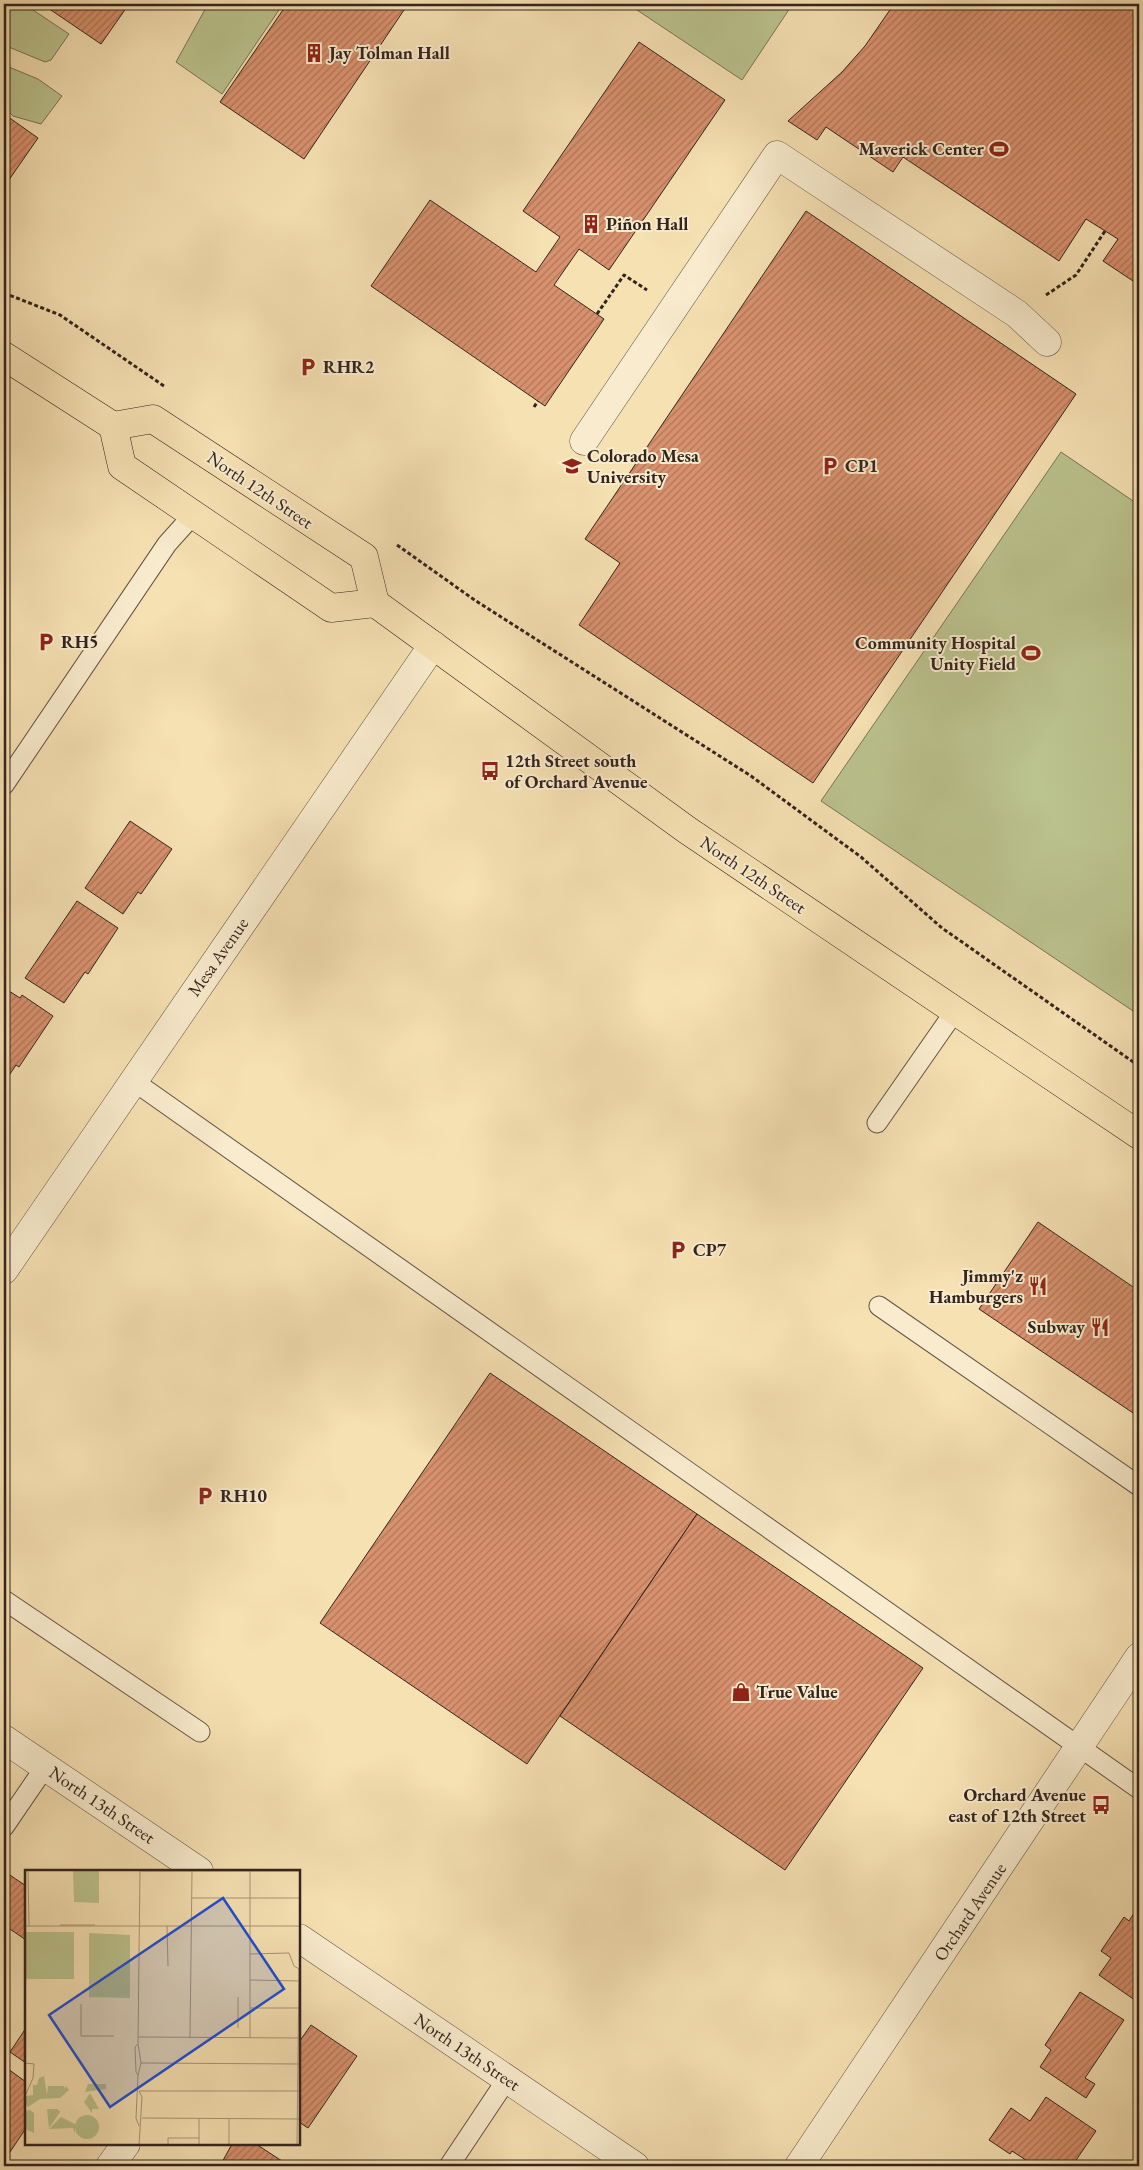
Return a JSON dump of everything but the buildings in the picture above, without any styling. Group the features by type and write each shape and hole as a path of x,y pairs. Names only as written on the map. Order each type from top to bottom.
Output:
{"main road":[{"path":"4,356 113,426 122,466 331,608 375,603"},
{"name":"North 12th Street","path":"113,426 153,418 364,557 375,603 687,830 1139,1135"}],"street":[{"path":"584,441 777,156 1017,314 1047,342"},
{"name":"Mesa Avenue","path":"4,1270 132,1080 433,645"},
{"name":"Orchard Avenue","path":"799,2166 1139,1657"},
{"name":"North 13th Street","path":"4,1739 199,1870"},
{"name":"North 13th Street","path":"300,1939 635,2166"},
{"path":"110,2166 125,2145"}],"lane":[{"path":"4,785 167,544 193,515"},
{"path":"877,1123 955,1011"},
{"path":"132,1080 1139,1789"},
{"path":"879,1306 1139,1486"},
{"path":"4,1600 200,1732"},
{"path":"4,1827 45,1767"},
{"path":"449,2166 507,2079"}],"path":[{"path":"1076,275 1105,231"},
{"path":"597,314 624,274 674,308"},
{"path":"534,407 538,401"},
{"path":"391,541 476,601 751,776 861,857 942,928 1139,1066"}],"green space":[{"path":"4,4 24,4 69,34 51,60 45,62 4,45"},
{"path":"208,4 283,4 222,94 176,62"},
{"path":"641,4 783,4 790,8 742,80 637,10"},
{"path":"4,65 38,79 62,96 41,124 13,116 4,107"},
{"name":"Community Hospital Unity Field","path":"1061,452 1139,505 1139,1015 821,801"}],"place":[{"name":"Jay Tolman Hall","path":"314,53"},
{"name":"Maverick Center","path":"999,149"},
{"name":"Piñon Hall","path":"591,224"},
{"name":"RHR2","path":"308,367"},
{"name":"Colorado Mesa University","path":"572,466"},
{"name":"CP1","path":"830,466"},
{"name":"RH5","path":"46,642"},
{"name":"Community Hospital Unity Field","path":"1031,653"},
{"name":"12th Street south of Orchard Avenue","path":"490,771"},
{"name":"CP7","path":"678,1250"},
{"name":"Jimmy'z Hamburgers","path":"1038,1286"},
{"name":"Subway","path":"1100,1327"},
{"name":"RH10","path":"205,1496"},
{"name":"True Value","path":"741,1692"},
{"name":"Orchard Avenue east of 12th Street","path":"1101,1805"}]}
